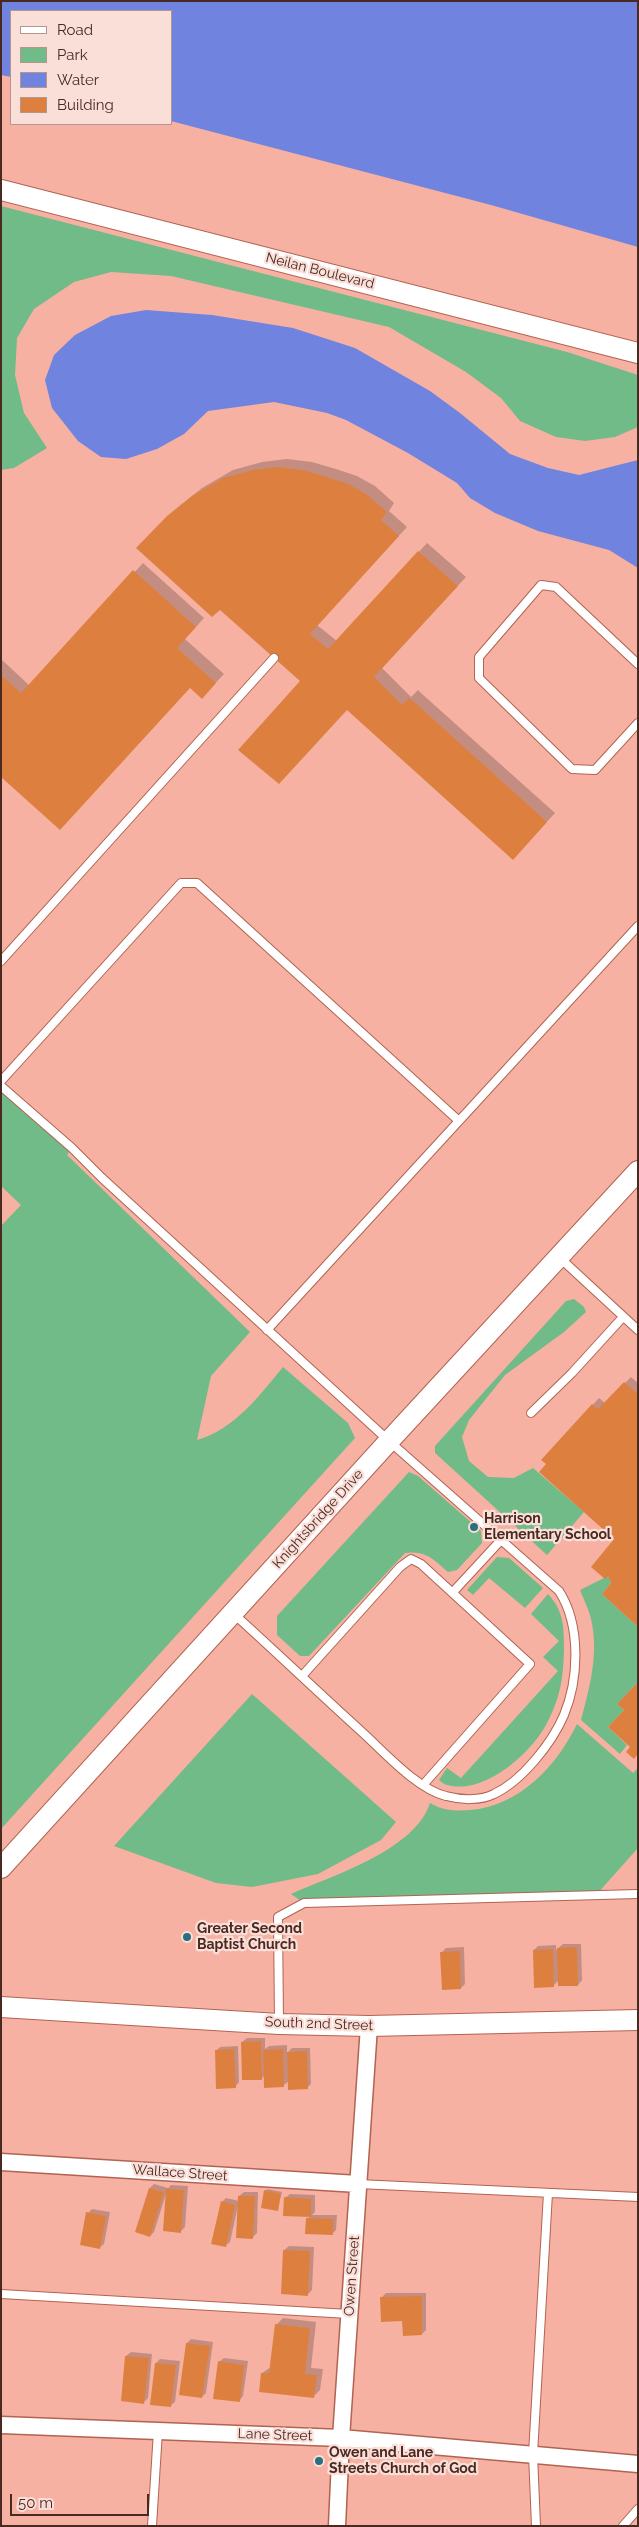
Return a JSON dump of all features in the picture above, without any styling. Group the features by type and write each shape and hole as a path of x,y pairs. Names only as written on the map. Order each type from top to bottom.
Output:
{"street":[{"name":"Neilan Boulevard","path":"1,190 638,352"},
{"name":"Knightsbridge Drive","path":"1,1868 389,1441 638,1172"},
{"name":"South 2nd Street","path":"1,2007 279,2024 370,2026 638,2020"},
{"name":"Owen Street","path":"337,2526 349,2314 370,2026"},
{"name":"Wallace Street","path":"1,2162 358,2184"},
{"name":"Lane Street","path":"1,2425 341,2438 638,2464"}],"lane":[{"path":"638,664 556,587 541,585 478,657 479,678 572,769 595,770 638,723"},
{"path":"1,961 274,658"},
{"path":"1,1081 181,883 197,883 459,1121"},
{"path":"267,1330 638,926"},
{"path":"1,1086 72,1148 389,1441 559,1591 568,1604 574,1631 575,1670 564,1715 544,1748 525,1771 494,1794 470,1800 445,1796 423,1785 232,1613"},
{"path":"558,1257 638,1330"},
{"path":"531,1413 572,1373 623,1317"},
{"path":"453,1592 501,1540"},
{"path":"302,1676 400,1568 411,1559 421,1564 453,1592 530,1664 423,1785"},
{"path":"279,2024 278,1917 304,1902 638,1894"},
{"path":"358,2184 638,2197"},
{"path":"536,2526 533,2454 548,2193"},
{"path":"1,2294 349,2314"},
{"path":"152,2526 158,2431"},
{"path":"623,2526 638,2509"}],"green space":[{"path":"1,206 567,352 638,375 638,427 615,437 585,441 556,437 520,421 501,398 466,372 389,327 171,276 111,272 74,282 34,309 17,338 15,375 24,413 47,448 14,468 1,470"},
{"path":"1,1084 72,1148 67,1155 250,1332 211,1376 197,1440 211,1435 235,1420 283,1367 348,1423 355,1438 1,1829 1,1226 21,1205 1,1186"},
{"path":"574,1299 584,1307 586,1312 564,1332 505,1375 469,1420 462,1437 469,1461 488,1477 514,1478 533,1468 584,1512 547,1555 435,1453 435,1446 566,1301"},
{"path":"409,1472 418,1476 481,1531 482,1543 457,1570 448,1572 429,1556 412,1552 405,1553 309,1656 300,1656 277,1635 277,1616"},
{"path":"497,1557 509,1558 543,1588 525,1608 489,1578 473,1595 467,1590"},
{"path":"608,1576 611,1583 602,1594 638,1627 638,1682 617,1704 624,1710 608,1727 627,1745 620,1754 581,1720 590,1683 594,1644 590,1616 580,1590"},
{"path":"548,1594 557,1607 562,1620 564,1650 560,1686 556,1703 548,1721 532,1745 495,1776 480,1783 466,1786 446,1785 439,1780 447,1768 461,1778 558,1671 543,1657 559,1641 531,1614"},
{"path":"252,1694 396,1822 381,1840 318,1874 252,1887 216,1883 114,1846"},
{"path":"577,1724 633,1773 638,1768 638,1848 596,1895 304,1903 291,1894 350,1869 391,1847 408,1834 421,1820 430,1803 450,1810 471,1810 489,1807 521,1792 547,1769"}],"water":[{"path":"1,1 638,1 638,247 491,205 172,121 172,10 10,10 10,77 1,75"},
{"path":"146,310 212,315 293,328 355,348 430,391 510,454 548,468 579,475 638,460 638,568 609,550 538,531 495,513 470,498 457,483 408,453 346,420 327,413 274,402 208,411 184,434 157,449 126,459 101,457 78,441 52,408 45,380 54,355 75,335 111,316"}],"building":[{"path":"278,467 303,470 327,477 348,484 366,494 387,512 381,520 399,536 310,634 328,649 418,551 458,586 374,677 402,705 409,698 413,701 547,822 513,860 347,710 279,784 238,750 300,681 220,610 212,617 136,548 167,516 192,496 223,478 253,470"},
{"path":"133,570 196,627 177,648 216,683 202,699 190,688 60,830 1,777 1,675 21,693"},
{"path":"624,1382 638,1394 638,1627 602,1594 611,1583 608,1576 605,1579 591,1567 614,1539 539,1472 546,1464 541,1460 592,1404 598,1409"},
{"path":"638,1682 638,1754 634,1759 626,1752 630,1747 608,1727 624,1710 617,1704"},
{"path":"577,1947 578,1986 558,1986 557,1948"},
{"path":"553,1949 554,1987 534,1988 533,1950"},
{"path":"460,1951 461,1989 442,1990 440,1952"},
{"path":"261,2041 262,2080 242,2080 241,2042"},
{"path":"234,2049 236,2088 216,2089 215,2050"},
{"path":"283,2049 284,2087 264,2088 263,2050"},
{"path":"307,2051 308,2089 288,2090 287,2052"},
{"path":"149,2188 164,2192 150,2237 135,2232"},
{"path":"166,2189 184,2190 181,2233 163,2231"},
{"path":"264,2190 281,2194 278,2211 261,2208"},
{"path":"238,2196 255,2196 253,2239 236,2238"},
{"path":"284,2197 311,2199 311,2217 283,2216"},
{"path":"221,2201 235,2205 226,2247 211,2244"},
{"path":"86,2212 106,2216 100,2249 80,2245"},
{"path":"306,2218 333,2219 333,2235 305,2234"},
{"path":"283,2250 310,2251 308,2296 281,2294"},
{"path":"422,2296 422,2335 403,2336 402,2321 381,2322 380,2297"},
{"path":"275,2324 310,2328 305,2374 317,2375 314,2398 259,2392 261,2373 269,2373"},
{"path":"186,2343 210,2346 202,2398 179,2395"},
{"path":"125,2356 149,2358 144,2404 121,2401"},
{"path":"218,2361 244,2365 240,2402 213,2399"},
{"path":"155,2363 176,2365 171,2407 150,2405"}],"place":[{"name":"Harrison Elementary School","path":"474,1527"},
{"name":"Greater Second Baptist Church","path":"187,1937"},
{"name":"Owen and Lane Streets Church of God","path":"319,2461"}]}
